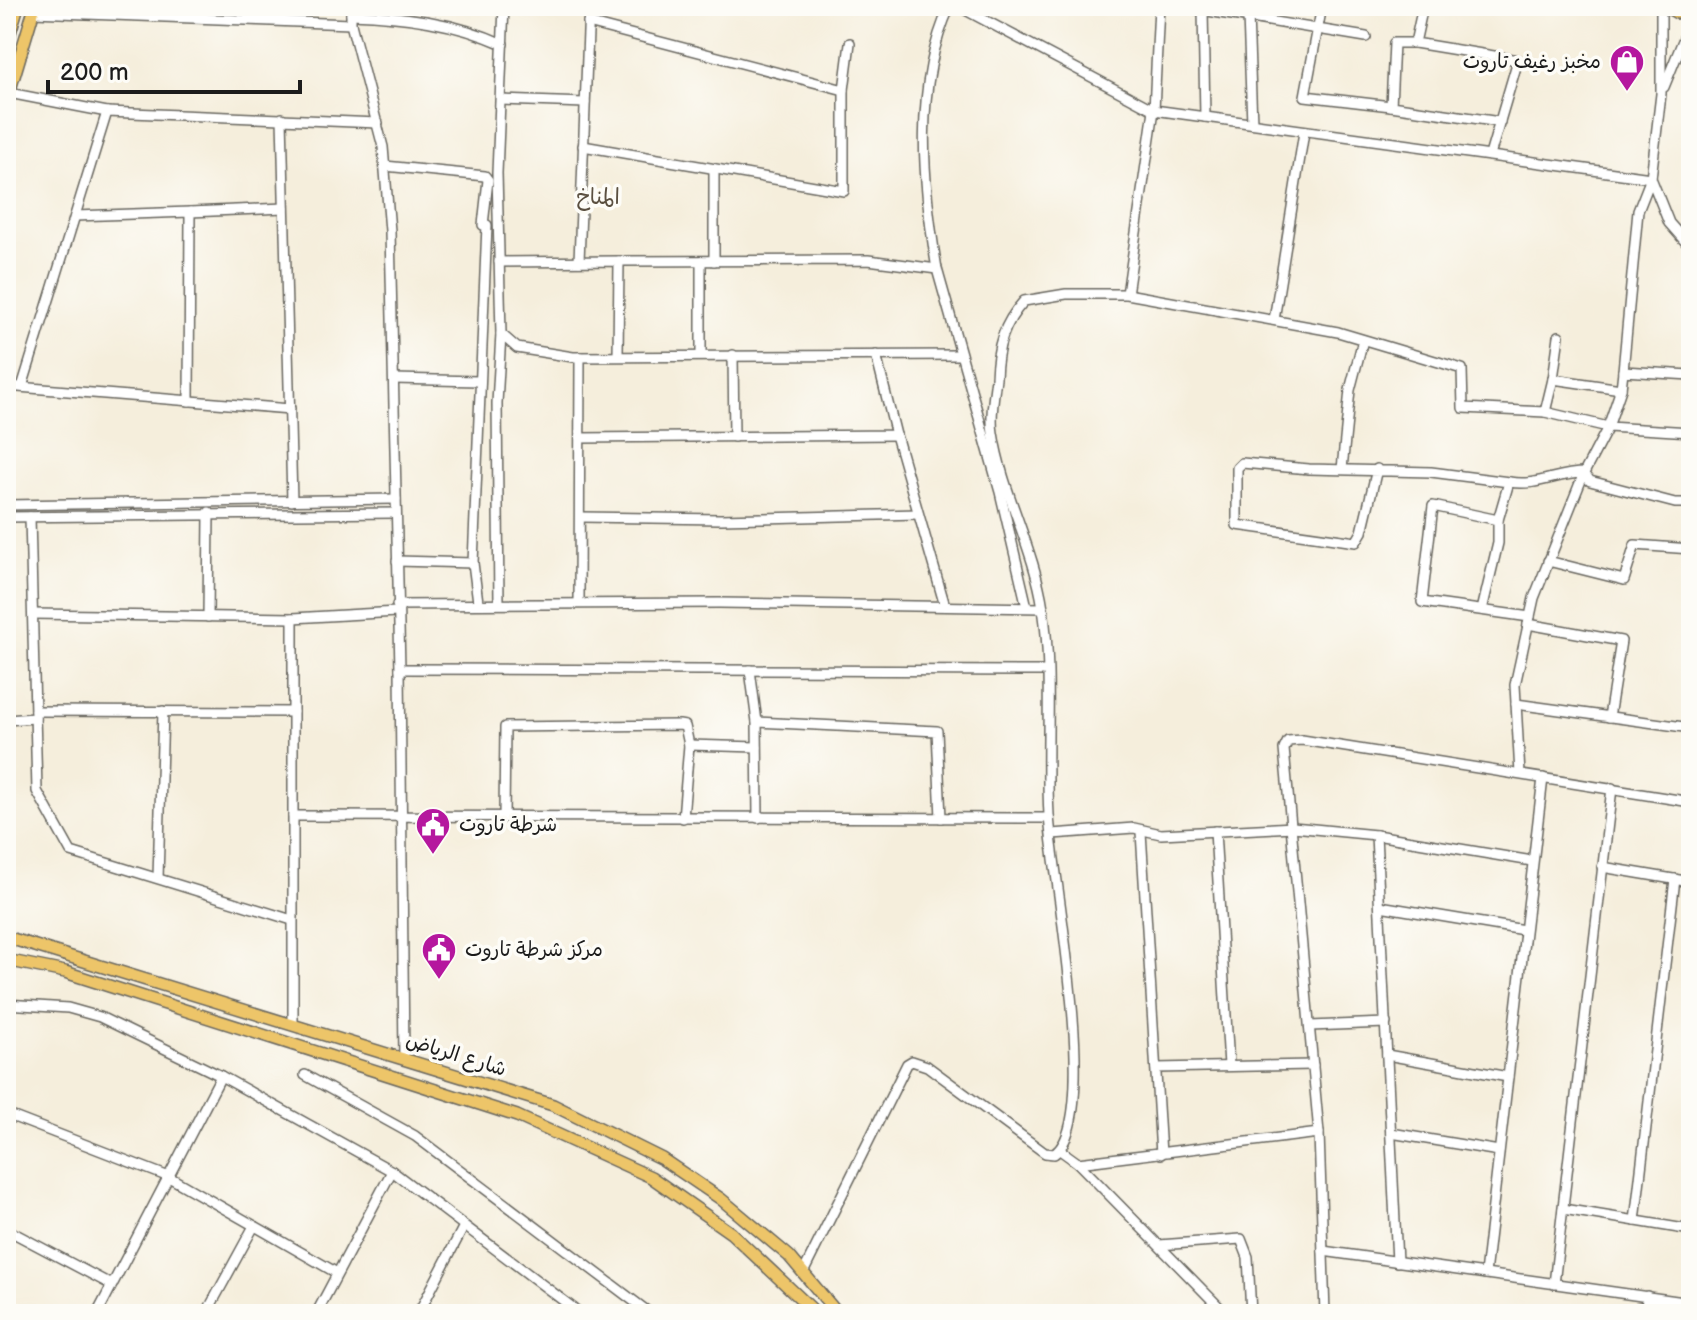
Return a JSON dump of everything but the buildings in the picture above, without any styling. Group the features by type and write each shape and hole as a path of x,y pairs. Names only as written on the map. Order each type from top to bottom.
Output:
{"main road":[{"path":"1663,6 1677,13 1691,11"},
{"path":"6,46 13,9"},
{"path":"8,98 34,9"},
{"name":"شارع الرياض","path":"6,937 553,1105 662,1159 721,1199 803,1273 838,1314"},
{"name":"شارع الرياض","path":"6,960 65,972 517,1116 651,1177 731,1233 817,1314"}],"street":[{"path":"499,603 497,403 501,334 497,173 504,6"},
{"path":"579,261 589,6"},
{"path":"950,6 929,62 927,194 937,269 1000,492 1027,607"},
{"path":"958,6 1154,110 1651,178"},
{"path":"1127,294 1154,110 1159,6"},
{"path":"1177,6 1366,37"},
{"path":"1322,6 1305,96 1500,122"},
{"path":"1415,43 1423,6"},
{"path":"1520,774 1515,685 1529,620 1548,561 1584,473 1608,427 1621,389 1638,211 1651,178 1661,94 1663,6"},
{"path":"34,9 398,16 437,22 503,44"},
{"path":"1203,10 1205,117"},
{"path":"351,15 378,123 385,166 394,379 404,1058"},
{"path":"1248,16 1252,123"},
{"path":"1661,94 1691,21"},
{"path":"588,23 844,90"},
{"path":"583,146 844,191 844,90 850,43"},
{"path":"1391,106 1394,43 1415,43 1518,60 1490,155"},
{"path":"8,98 107,112 378,123"},
{"path":"501,100 585,103"},
{"path":"22,387 107,112"},
{"path":"282,118 292,501"},
{"path":"1274,320 1304,132"},
{"path":"385,166 485,176 488,180 483,225 487,225 478,381 473,563 478,602"},
{"path":"714,169 714,261"},
{"path":"1651,178 1669,223 1691,248"},
{"path":"75,216 284,208"},
{"path":"189,401 190,212"},
{"path":"499,262 868,260 937,269"},
{"path":"618,356 619,261"},
{"path":"701,261 701,355"},
{"path":"803,1273 912,1061 927,1066 1045,1153 1054,1154 1060,1150 1071,1122 1075,1085 1073,1006 1049,818 1042,608 992,431 997,349 1009,317 1024,301 1066,294 1127,294 1274,320 1363,340 1462,369 1463,408 1545,412 1608,427 1691,432"},
{"path":"501,334 517,348 580,357 960,355"},
{"path":"1545,412 1559,336"},
{"path":"1342,469 1350,390 1363,340"},
{"path":"733,355 734,437"},
{"path":"876,355 945,606"},
{"path":"579,603 580,357"},
{"path":"1623,371 1691,375"},
{"path":"394,379 478,381"},
{"path":"1553,379 1621,389"},
{"path":"6,386 290,409"},
{"path":"580,438 896,435"},
{"path":"1377,469 1362,532 1356,542 1237,525 1236,475 1242,463 1377,469 1528,485 1548,482 1560,473 1584,473"},
{"path":"1584,473 1590,481 1675,503 1691,503"},
{"path":"1482,610 1498,543 1498,520 1509,482"},
{"path":"6,505 396,499"},
{"path":"208,617 209,502"},
{"path":"1498,520 1433,506 1422,602 1482,610 1621,641 1609,717"},
{"path":"6,517 396,513"},
{"path":"581,517 721,519 918,514"},
{"path":"30,517 37,791 71,852 292,920"},
{"path":"1548,561 1624,580 1635,545 1691,549"},
{"path":"397,561 473,563"},
{"path":"33,614 293,618 478,602 1042,608"},
{"path":"293,618 293,1024"},
{"path":"400,669 1045,671"},
{"path":"750,670 757,722 758,818"},
{"path":"1516,704 1691,728"},
{"path":"6,720 35,715 163,711 293,712"},
{"path":"158,878 163,711"},
{"path":"757,722 937,731 941,818"},
{"path":"504,818 505,727 679,725 685,726 689,745 683,818"},
{"path":"1325,1314 1319,1133 1284,749 1288,741 1691,802"},
{"path":"689,745 757,747"},
{"path":"1485,1274 1543,778"},
{"path":"1554,1284 1612,788"},
{"path":"293,816 1049,818"},
{"path":"1052,834 1134,828 1141,832 1293,827 1376,835 1532,861"},
{"path":"1215,831 1229,1066"},
{"path":"1141,832 1161,1154"},
{"path":"1376,835 1397,1262"},
{"path":"1602,867 1691,882"},
{"path":"1635,1221 1675,879"},
{"path":"1380,906 1524,930"},
{"path":"6,1004 68,1008 100,1017 221,1076 392,1171 581,1314"},
{"path":"1310,1026 1386,1023"},
{"path":"1387,1055 1508,1077"},
{"path":"1156,1068 1313,1065"},
{"path":"305,1075 415,1136 651,1314"},
{"path":"97,1314 221,1076"},
{"path":"6,1127 8,1115 169,1177 337,1273"},
{"path":"1078,1163 1319,1133"},
{"path":"1391,1133 1499,1151"},
{"path":"1060,1150 1078,1163 1226,1314"},
{"path":"316,1314 392,1171"},
{"path":"1563,1209 1691,1230"},
{"path":"206,1314 254,1226"},
{"path":"418,1314 464,1226"},
{"path":"6,1229 112,1285"},
{"path":"1159,1245 1241,1239 1248,1257 1251,1314"},
{"path":"1323,1251 1691,1303"},
{"path":"1646,1314 1647,1296"}],"place":[{"name":"مخبز رغيف تاروت","path":"1627,93"},
{"name":"شرطة تاروت","path":"433,856"},
{"name":"مركز شرطة تاروت","path":"439,981"}],"district":[{"name":"المناخ","path":"598,197"}]}
